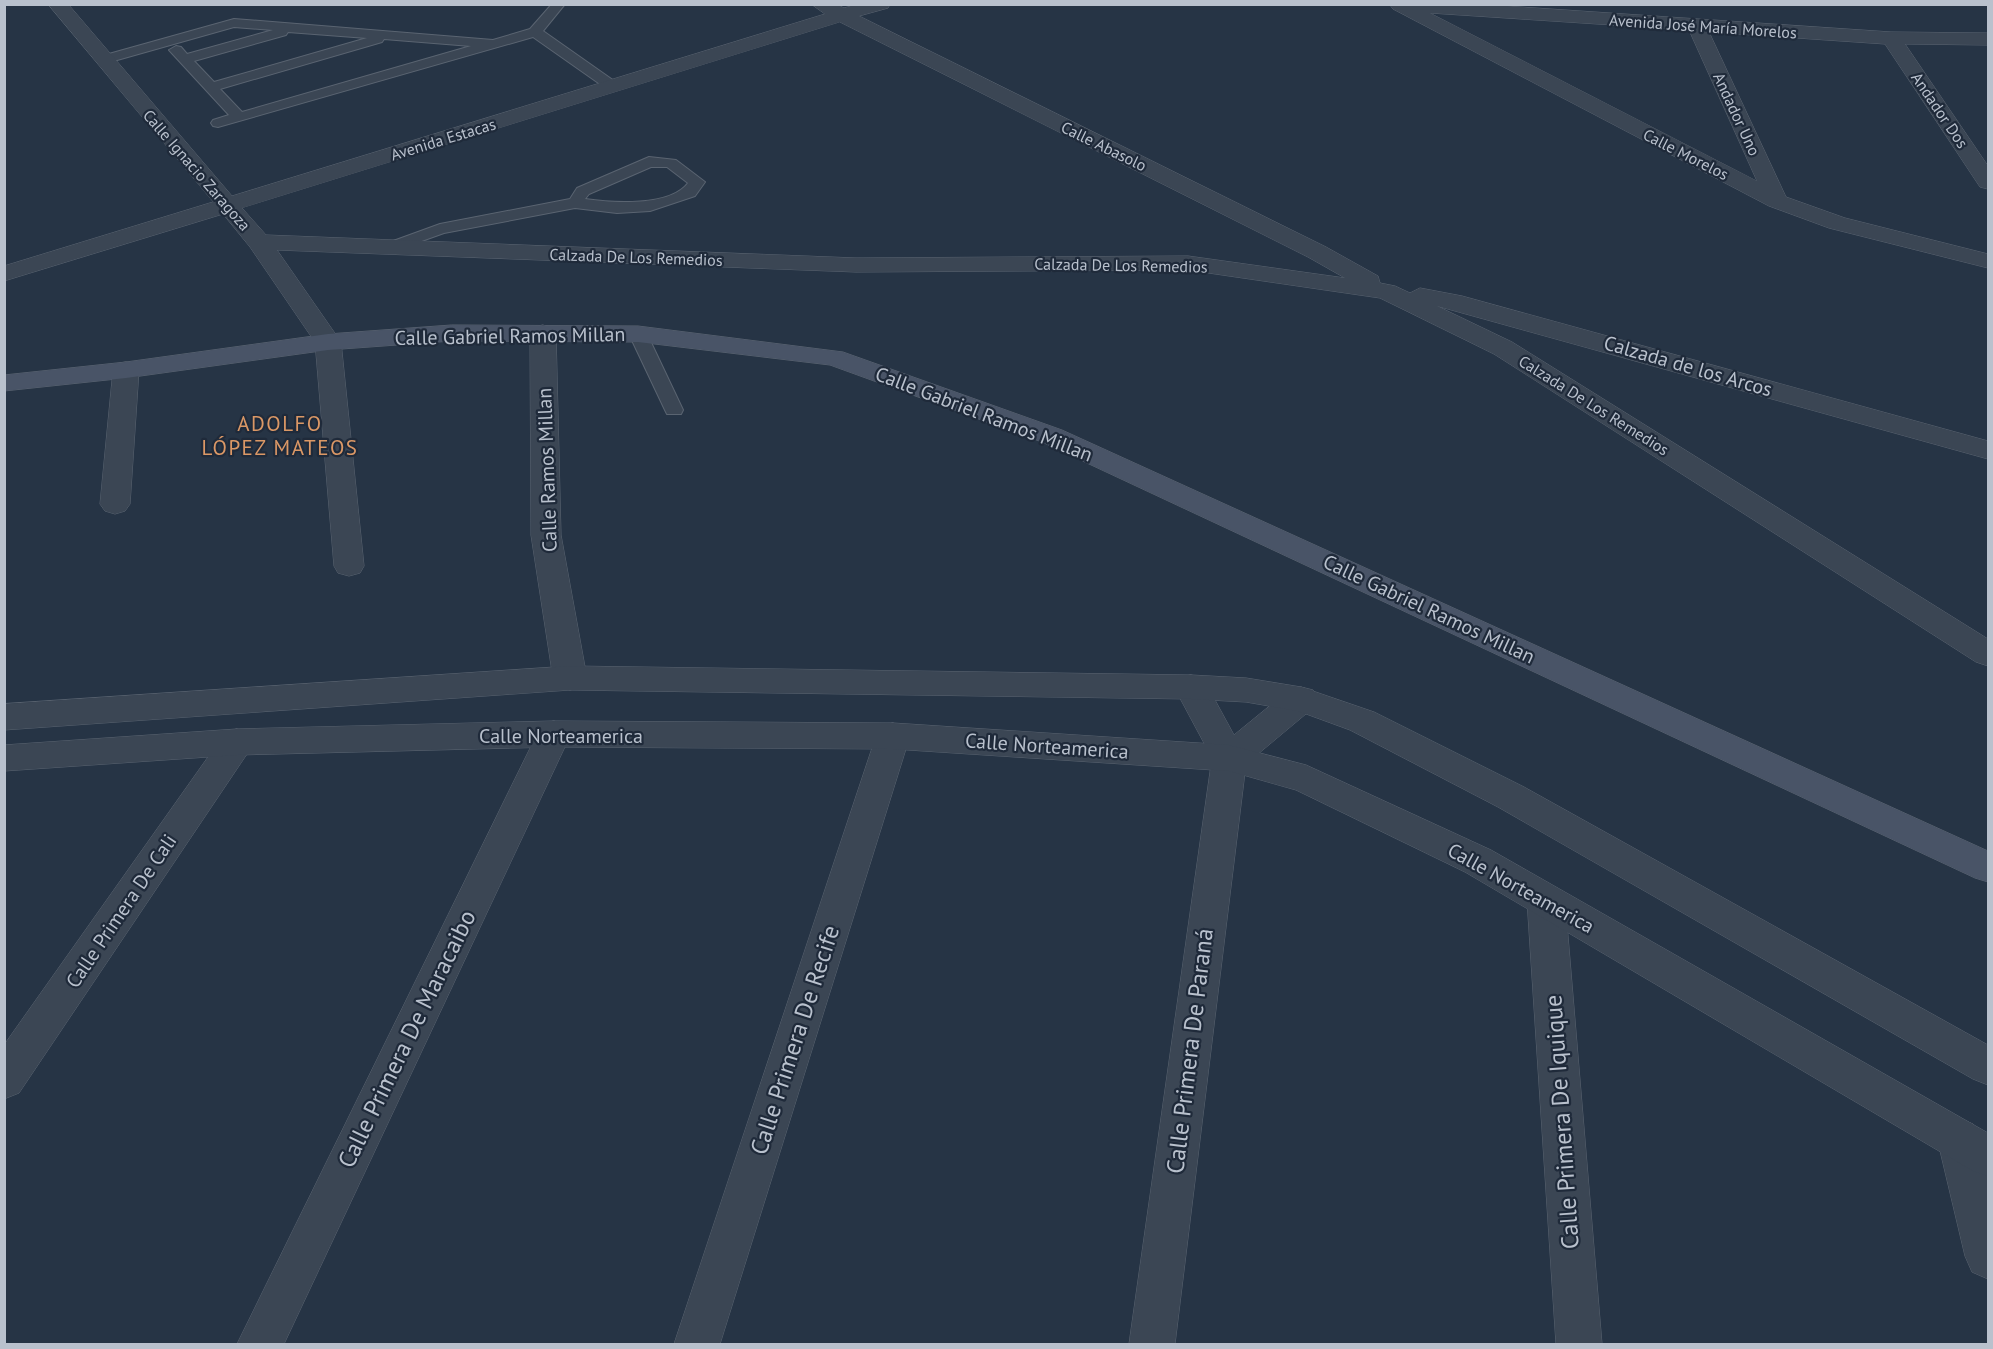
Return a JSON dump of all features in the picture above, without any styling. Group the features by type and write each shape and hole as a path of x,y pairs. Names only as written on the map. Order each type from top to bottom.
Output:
{"main road":[{"name":"Calle Gabriel Ramos Millan","path":"4,383 126,370 328,342 452,333 638,334 834,358 1052,436 1989,867"}],"street":[{"name":"Calle Ignacio Zaragoza","path":"57,4 259,242 328,342"},
{"name":"Calle Abasolo","path":"820,4 1317,252 1386,291"},
{"name":"Avenida Estacas","path":"4,274 881,4"},
{"name":"Avenida José María Morelos","path":"1391,5 1891,38 1989,39"},
{"name":"Calle Morelos","path":"1391,5 1777,201 1837,223 1989,261"},
{"name":"Andador Uno","path":"1697,26 1777,201"},
{"name":"Andador Dos","path":"1891,38 1989,182"},
{"name":"Calzada De Los Remedios","path":"259,242 856,265 1188,262 1386,291 1503,348 1989,654"},
{"name":"Calzada de los Arcos","path":"1386,291 1453,301 1989,450"},
{"name":"Calle Ramos Millan","path":"543,333 546,535 570,678"},
{"path":"328,342 349,566"},
{"path":"115,504 126,370"},
{"path":"4,717 570,678 1191,687 1246,690 1301,699 1362,721 1511,797 1989,1066"},
{"path":"1191,687 1228,758 1301,699"},
{"name":"Calle Norteamerica","path":"4,758 237,742 554,734 893,736 1228,758 1306,779 1478,861 1973,1147"},
{"name":"Calle Primera De Maracaibo","path":"260,1344 554,734"},
{"name":"Calle Primera De Recife","path":"697,1344 893,736"},
{"name":"Calle Primera De Cali","path":"4,1080 237,742"},
{"name":"Calle Primera De Paraná","path":"1152,1344 1228,758"},
{"name":"Calle Primera De Iquique","path":"1546,900 1579,1344"},
{"path":"1973,1147 1989,1256"}],"lane":[{"path":"218,123 535,32 559,4"},
{"path":"104,60 234,23 493,44"},
{"path":"184,59 294,28"},
{"path":"535,32 612,86"},
{"path":"211,87 389,35"},
{"path":"168,42 239,117"},
{"path":"391,247 440,229 575,203 617,208 650,206 688,193 697,182 671,163 649,162 583,191 575,203"},
{"path":"638,334 674,410"}],"district":[{"name":"ADOLFO LÓPEZ MATEOS","path":"280,436"}]}
